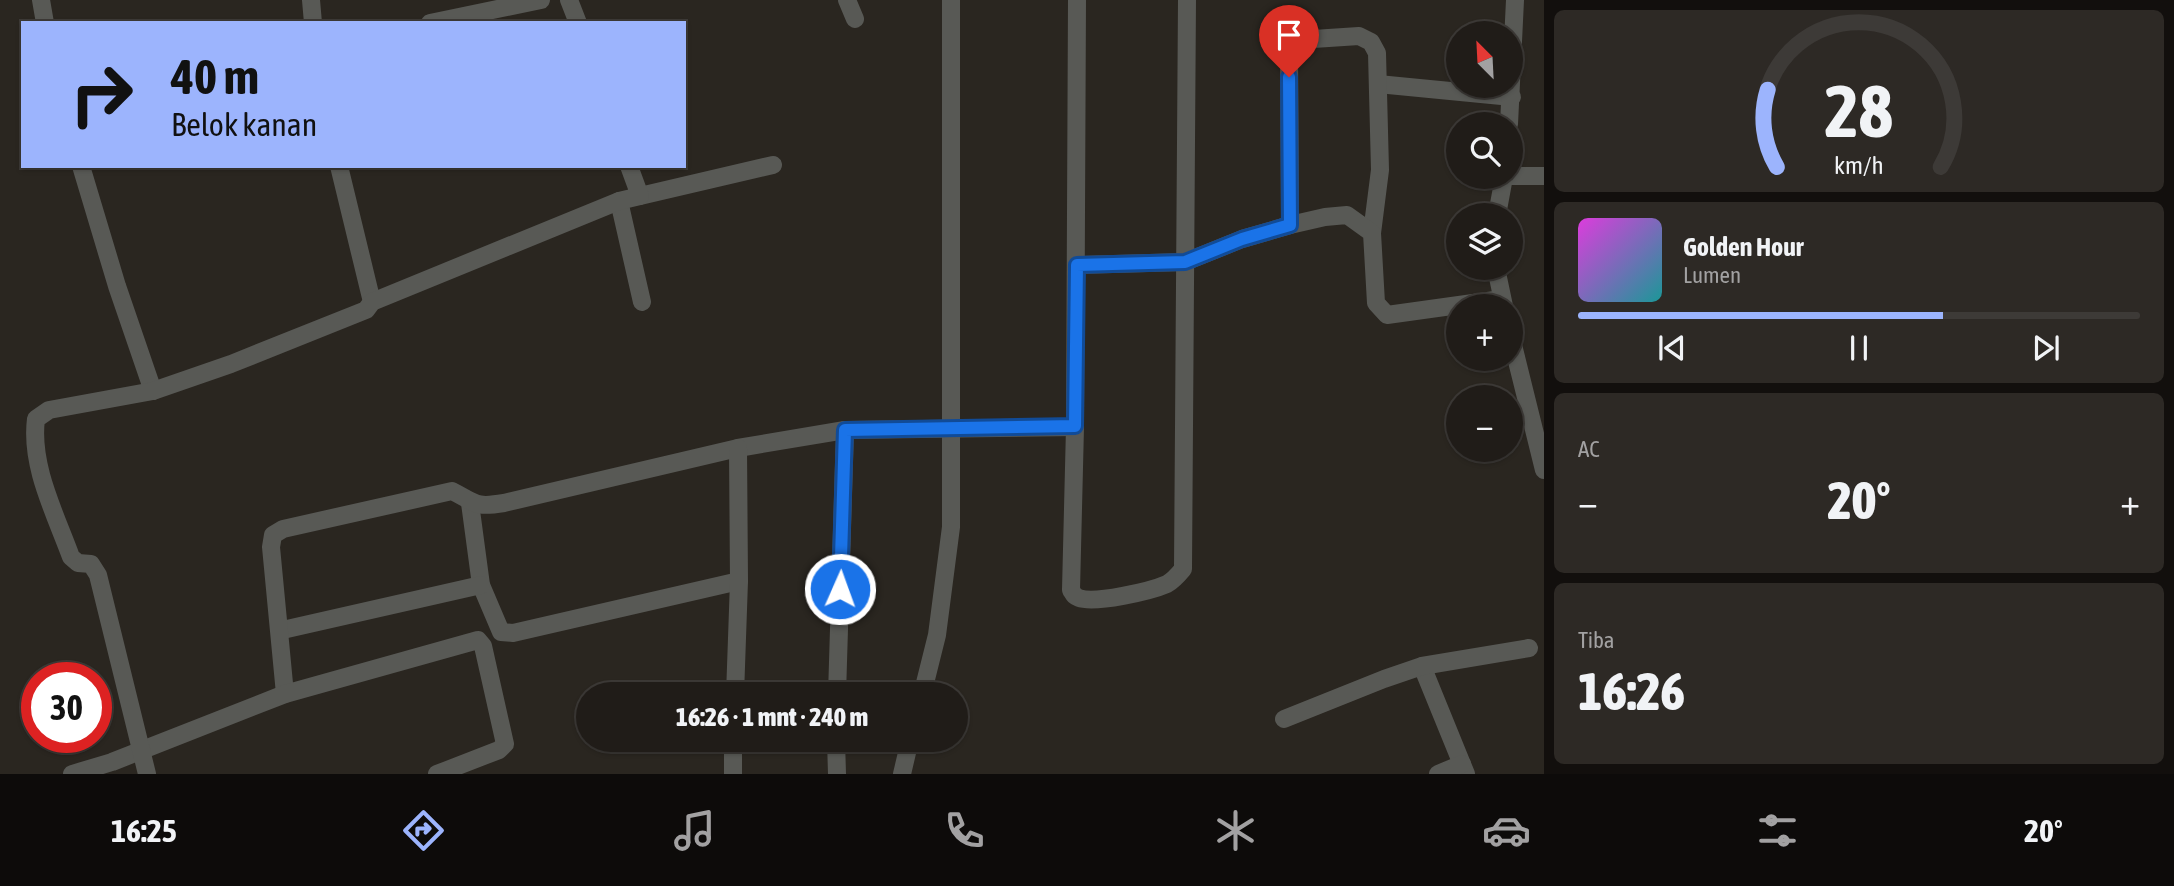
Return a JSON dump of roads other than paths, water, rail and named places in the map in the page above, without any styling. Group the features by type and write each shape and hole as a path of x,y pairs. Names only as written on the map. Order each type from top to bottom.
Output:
{"street":[{"path":"41,0 45,21"},
{"path":"311,0 313,21"},
{"path":"440,21 541,0"},
{"path":"569,0 577,21"},
{"path":"847,0 855,19"},
{"path":"925,682 937,635 951,527 951,0"},
{"path":"1077,0 1077,265 1071,590 1075,596 1082,599 1102,598 1167,584 1177,578 1183,569 1186,0"},
{"path":"1515,21 1516,0"},
{"path":"1290,225 1290,44 1298,40 1359,36 1368,39 1377,52 1378,83 1380,170 1372,233 1376,303 1387,315 1446,309"},
{"path":"1378,83 1446,90"},
{"path":"148,774 97,575 91,564 78,563 72,557 39,468 34,432 36,419 49,410 153,391 231,364 366,310 372,302 618,201 774,165"},
{"path":"82,168 153,391"},
{"path":"339,168 372,302"},
{"path":"630,168 640,196"},
{"path":"1523,176 1544,176"},
{"path":"618,201 642,302"},
{"path":"1077,265 1185,262 1242,239 1325,217 1347,215 1372,233"},
{"path":"1519,371 1544,470"},
{"path":"285,694 271,547 271,539 275,533 283,529 452,491 470,503 484,506 504,503 738,448 845,430 1075,426"},
{"path":"837,682 845,430"},
{"path":"735,682 739,580 738,448"},
{"path":"470,503 481,585 501,632 739,580"},
{"path":"287,629 481,585"},
{"path":"72,774 142,751 285,694 478,640 483,646 505,744 499,750 437,774"},
{"path":"1284,719 1384,678 1422,666 1529,648"},
{"path":"1422,666 1464,769 1438,774"},
{"path":"733,752 733,774"},
{"path":"836,752 837,774"},
{"path":"902,774 907,752"}]}
